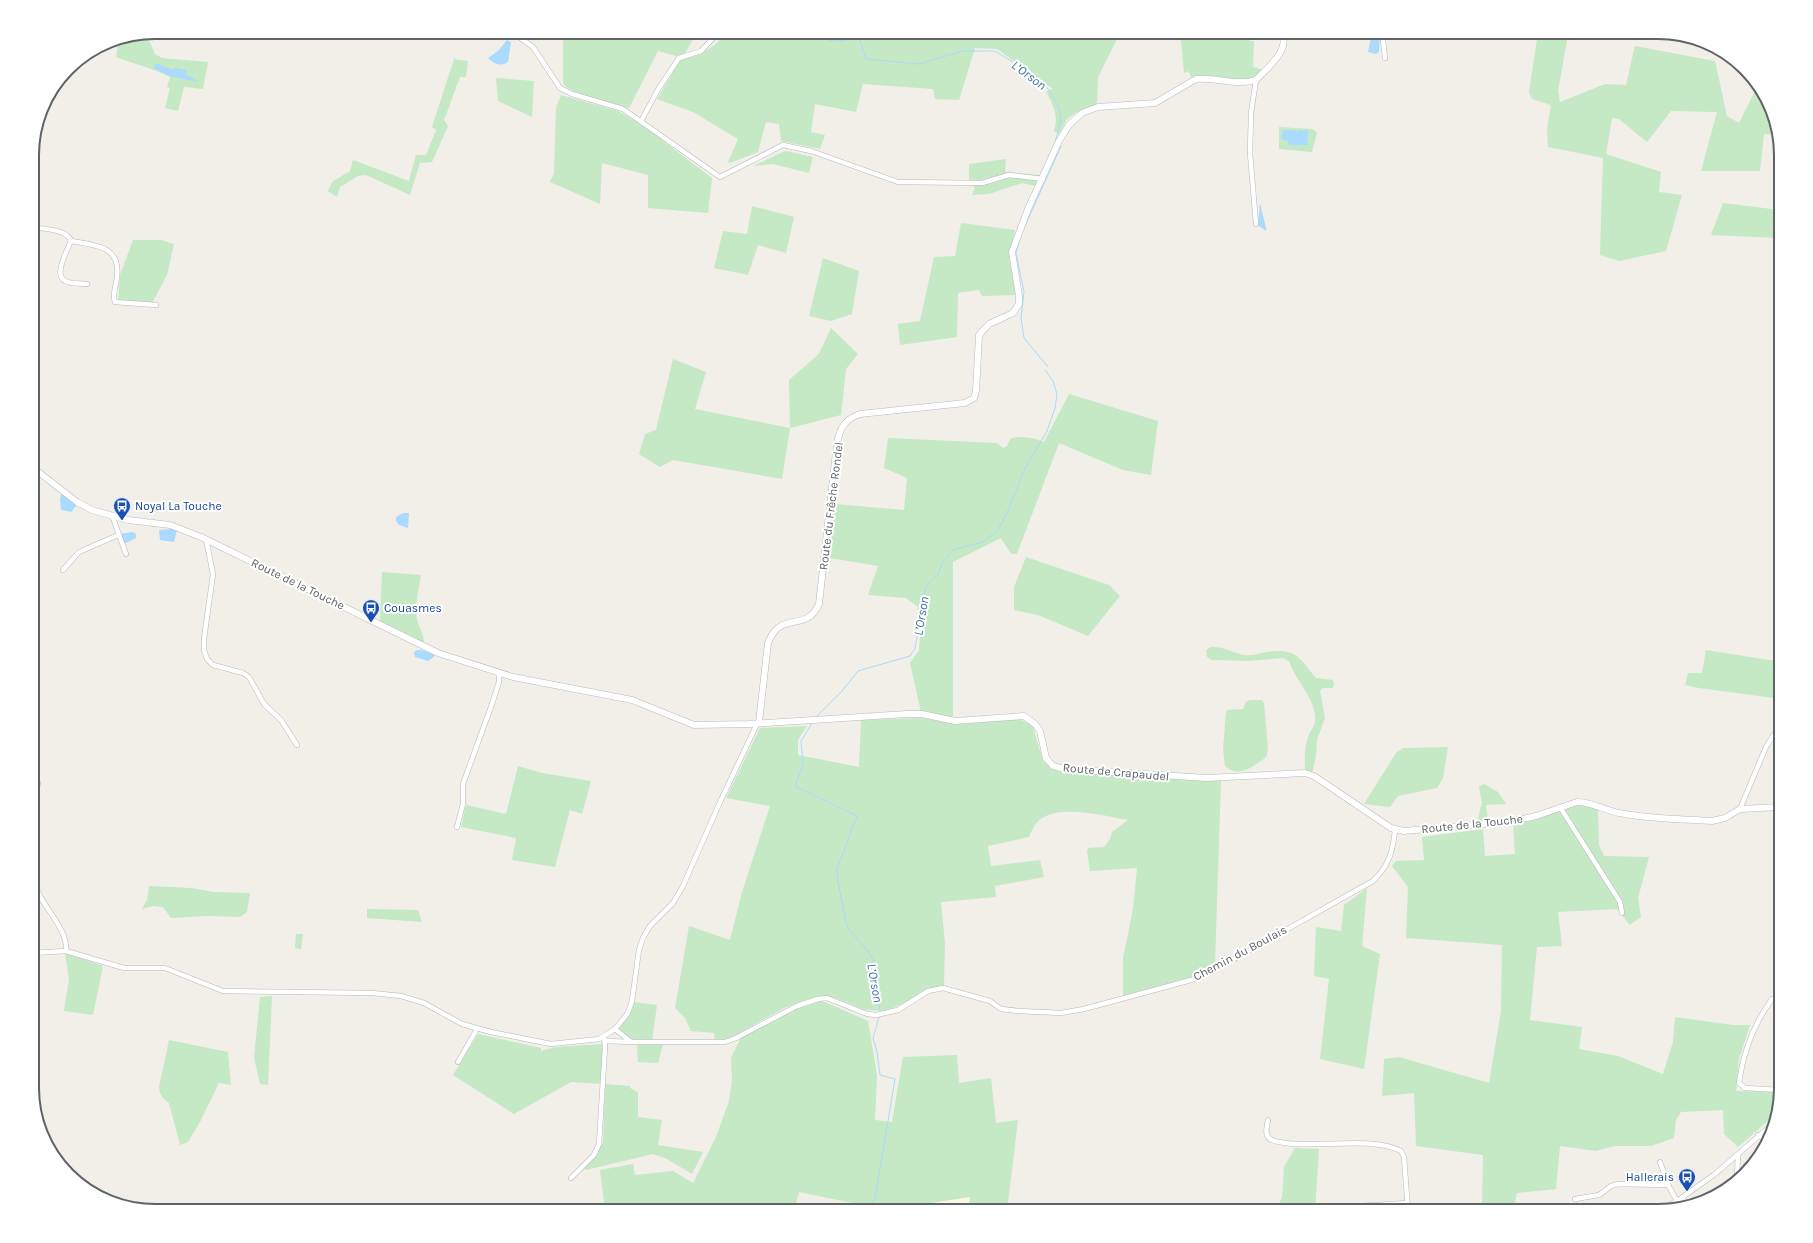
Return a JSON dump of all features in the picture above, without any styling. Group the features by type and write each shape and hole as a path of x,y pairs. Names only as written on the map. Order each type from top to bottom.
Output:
{"street":[{"path":"522,39 533,47 560,88 572,94 623,109 703,167 720,177 783,145 811,151 898,182 982,183 1009,175 1043,179 1058,144 1069,125 1082,113 1098,107 1156,103 1196,79 1203,78 1238,83 1256,80"},
{"path":"641,121 669,72 679,58 701,51 712,39"},
{"path":"1256,224 1250,153 1251,113 1256,80 1280,54 1284,47 1284,39"},
{"path":"1383,39 1385,58"},
{"name":"Route du Frêche Rondel","path":"758,724 768,643 771,636 777,627 810,617 818,604 837,443 842,428 852,417 860,414 965,403 974,398 976,391 979,335 989,324 1013,313 1019,304 1012,252 1028,209 1043,179"},
{"path":"39,229 68,235 71,240 103,247 111,253 118,271 114,294 115,302 156,305"},
{"path":"71,240 59,274 65,281 87,284"},
{"name":"Route de la Touche","path":"39,472 77,502 92,510 113,518 170,525 206,539 438,653 498,673 632,700 694,725 758,724"},
{"path":"113,518 126,554"},
{"path":"63,570 79,552 118,534"},
{"path":"206,539 213,574 204,639 204,650 207,659 213,665 243,672 249,677 264,704 281,720 297,745"},
{"path":"457,827 463,804 463,784 499,682 498,673"},
{"name":"Route de Crapaudel","path":"758,724 907,714 922,714 955,721 1024,716 1035,724 1040,731 1046,758 1053,766 1065,770 1207,778 1305,773 1314,776 1395,830"},
{"path":"571,1178 594,1155 599,1144 604,1039 625,1018 631,1006 639,950 643,938 650,926 673,903 682,888 721,800 758,724"},
{"path":"1740,809 1766,747 1774,735"},
{"name":"Route de la Touche","path":"1395,830 1411,831 1509,822 1536,816 1560,806 1584,802 1609,811 1629,815 1712,820 1725,818 1740,809 1774,808"},
{"path":"1560,806 1620,902 1622,913"},
{"name":"Chemin du Boulais","path":"631,1042 725,1042 736,1038 798,1006 818,999 827,998 867,1014 885,1014 898,1010 928,991 943,988 990,1001 1002,1008 1019,1011 1060,1013 1084,1009 1191,980 1210,972 1373,881 1383,871 1392,855 1395,830"},
{"path":"39,895 61,933 66,946 66,951"},
{"path":"39,953 66,951 124,968 165,968 223,991 372,993 401,996 424,1003 462,1024 477,1029 551,1044 604,1039 631,1042"},
{"path":"1772,999 1760,1015 1742,1060 1739,1083 1744,1088 1774,1090"},
{"path":"458,1062 477,1029"},
{"path":"615,1029 631,1042"},
{"path":"1268,1120 1266,1132 1273,1141 1295,1144 1382,1145 1401,1151 1404,1158 1407,1203 1391,1204"},
{"path":"1673,1203 1683,1197 1738,1154 1767,1128"},
{"path":"1758,1135 1763,1138"},
{"path":"1737,1172 1738,1154"},
{"path":"1660,1162 1669,1186 1677,1201"},
{"path":"1575,1199 1599,1195 1611,1186 1618,1184 1669,1186"}],"shaded area":[{"path":"970,1197 969,1204 925,1204"}],"green space":[{"path":"148,39 155,54 162,58 208,62 203,89 184,87 178,111 165,108 170,88 167,87 170,77 116,57 118,45"},
{"path":"563,39 693,39 684,55 676,56 658,51 629,108 583,95 567,87 563,83"},
{"path":"721,39 1117,39 1098,77 1097,105 1077,112 1067,119 1059,134 1054,131 1056,115 1046,91 1053,89 997,49 975,48 959,100 935,99 933,89 863,84 856,112 815,104 811,132 825,135 820,149 781,141 779,124 766,122 758,152 730,163 728,162 738,139 693,112 657,99 680,60 694,56 717,43"},
{"path":"1117,39 1250,39 1250,41 1254,41 1253,67 1263,70 1256,76 1239,81 1229,82 1192,78 1188,71 1184,73 1181,40"},
{"path":"1537,39 1567,39 1558,91 1560,102 1605,84 1626,85 1635,46 1715,61 1727,116 1739,123 1755,92 1768,118 1772,135 1764,134 1760,171 1701,171 1717,112 1671,111 1647,142 1619,119 1612,118 1606,154 1661,172 1659,192 1682,195 1666,251 1619,261 1600,255 1603,158 1548,147 1547,129 1551,105 1532,99 1529,92"},
{"path":"454,59 468,61 466,77 460,77 444,120 448,126 432,162 420,163 410,195 366,175 358,176 340,187 337,197 328,191 332,182 350,171 353,160 409,181 416,155 426,155 436,130 432,127"},
{"path":"496,78 534,81 532,117 498,101"},
{"path":"561,95 618,111 642,125 712,178 708,213 648,208 648,175 602,163 600,204 550,182 554,173 556,108"},
{"path":"1279,127 1313,129 1317,133 1312,152 1279,149"},
{"path":"785,151 813,157 809,173 773,164 753,166"},
{"path":"1006,159 1005,172 1041,175 1035,186 1022,183 989,194 972,195 975,188 969,180 969,164"},
{"path":"1723,203 1774,209 1774,238 1711,235"},
{"path":"752,206 794,217 786,253 758,245 748,275 714,268 723,231 747,234"},
{"path":"961,223 1015,230 1009,257 1016,295 982,296 979,290 958,293 957,337 900,345 898,324 920,321 934,257 955,256"},
{"path":"133,240 161,240 174,244 167,275 152,303 118,301 120,275"},
{"path":"823,258 859,271 852,314 831,321 809,316"},
{"path":"831,328 858,354 846,369 841,415 790,428 789,380 819,354"},
{"path":"673,359 706,372 695,409 790,428 782,479 673,460 660,467 639,454 645,434 656,430"},
{"path":"1069,394 1158,421 1151,475 1123,470 1059,443 1017,554 1011,554 1001,538 953,562 953,718 921,712 910,663 919,650 921,626 918,607 906,598 868,595 878,566 830,558 835,504 904,510 907,478 884,468 888,438 997,443 1003,448 1007,446 1010,439 1019,437 1036,439 1044,442"},
{"path":"1026,557 1109,585 1120,596 1088,636 1038,615 1014,610 1014,587"},
{"path":"382,572 421,575 416,614 424,645 380,621"},
{"path":"1211,647 1247,655 1284,651 1296,655 1316,678 1333,680 1333,688 1323,688 1320,691 1325,718 1317,740 1316,756 1312,773 1305,772 1305,755 1309,736 1315,723 1315,713 1313,705 1289,661 1282,658 1249,661 1212,660 1207,657 1206,650"},
{"path":"1706,650 1774,661 1774,698 1685,685 1688,673 1702,673"},
{"path":"1250,700 1262,700 1264,703 1268,749 1266,757 1246,770 1230,770 1225,766 1223,749 1226,712 1227,710 1243,709 1246,702"},
{"path":"923,718 956,724 1018,719 1029,723 1033,727 1043,761 1053,768 1201,781 1221,780 1215,965 1192,977 1123,996 1123,958 1133,909 1137,868 1090,871 1087,851 1088,848 1104,847 1110,839 1112,832 1128,820 1082,812 1057,813 1038,821 1029,837 988,846 991,866 1040,860 1044,877 995,886 996,897 941,902 945,944 944,985 886,1011 865,1010 836,998 819,996 786,1007 729,1039 715,1041 714,1033 691,1031 685,1018 675,1008 689,926 730,940 742,892 770,806 726,798 760,728 807,726 798,740 798,755 859,767 861,720"},
{"path":"1448,747 1443,778 1437,788 1398,796 1390,807 1364,804 1396,753 1403,748"},
{"path":"518,766 542,773 591,781 582,814 570,810 555,867 512,860 516,838 461,827 466,805 506,814"},
{"path":"1484,784 1498,792 1506,804 1486,805 1488,822 1479,822 1478,818 1482,803 1479,787"},
{"path":"1579,804 1598,808 1599,845 1604,856 1649,857 1638,898 1641,917 1630,925 1617,909 1558,912 1562,946 1537,947 1530,1020 1582,1027 1579,1049 1618,1056 1663,1074 1673,1042 1675,1017 1733,1025 1750,1025 1739,1059 1736,1091 1774,1092 1773,1103 1770,1119 1738,1147 1724,1134 1723,1110 1681,1112 1676,1120 1674,1138 1651,1146 1615,1146 1596,1151 1560,1146 1556,1189 1517,1193 1515,1204 1482,1204 1483,1155 1416,1146 1414,1093 1382,1096 1384,1059 1399,1057 1489,1083 1501,1011 1502,945 1406,938 1408,887 1392,866 1396,861 1424,860 1422,837 1483,829 1485,856 1515,854 1513,824 1538,819 1559,810"},
{"path":"149,886 191,888 214,892 250,893 247,912 240,917 207,916 171,918 163,907 153,906 142,909 147,900"},
{"path":"1367,888 1362,946 1380,954 1364,1069 1320,1059 1329,979 1314,976 1316,927 1341,931 1344,905"},
{"path":"367,909 418,910 422,922 367,918"},
{"path":"296,934 303,934 301,949 295,948"},
{"path":"65,953 103,966 93,1015 64,1011 69,979"},
{"path":"272,996 268,1085 260,1084 254,1058 260,997"},
{"path":"817,1001 825,1002 868,1021 877,1075 875,1120 892,1122 903,1057 957,1055 959,1083 991,1078 996,1123 1018,1120 1008,1204 969,1204 970,1197 925,1204 857,1204 799,1192 796,1204 604,1204 600,1170 633,1164 635,1175 673,1171 693,1183 716,1137 729,1101 732,1081 731,1058 741,1037 797,1007"},
{"path":"634,1002 657,1005 652,1040 632,1040 618,1029 632,1010"},
{"path":"478,1034 541,1048 541,1051 556,1047 602,1044 602,1084 571,1082 514,1114 453,1075"},
{"path":"169,1040 228,1052 231,1085 219,1083 200,1122 188,1142 180,1145 169,1103 162,1096 159,1087"},
{"path":"637,1043 663,1045 658,1063 638,1062"},
{"path":"605,1084 630,1086 630,1088 638,1092 638,1117 662,1120 658,1145 703,1152 692,1174 667,1159 653,1154 586,1170 584,1168 596,1156 603,1142"},
{"path":"1295,1148 1319,1149 1315,1204 1279,1204 1282,1197 1284,1167"}],"water":[{"path":"1371,39 1380,39 1379,52 1376,54 1368,52"},
{"path":"507,40 511,42 508,62 500,65 488,58 498,51"},
{"path":"155,64 159,64 172,70 175,68 186,70 187,75 199,82 169,76 154,68"},
{"path":"1283,130 1295,130 1296,132 1298,130 1308,131 1307,145 1289,145 1288,141 1281,139"},
{"path":"1260,203 1266,228 1266,231 1258,225"},
{"path":"62,494 77,505 71,512 61,510 60,498"},
{"path":"403,513 409,513 408,528 399,525 396,521 396,517"},
{"path":"159,530 177,530 174,542 160,540"},
{"path":"133,532 136,534 136,538 124,544 119,534"},
{"path":"417,650 422,650 434,655 434,657 428,661 415,657 414,652"}],"waterway":[{"name":"L’Orson","path":"826,39 833,41 843,41 847,39"},
{"name":"L’Orson","path":"860,39 866,59 919,64 962,51 995,51 1031,73 1049,90 1059,108 1061,120 1055,143"},
{"name":"L’Orson","path":"1025,226 1061,146 1059,145"},
{"name":"L’Orson","path":"1019,242 1016,253 1024,292 1021,318 1024,338 1048,367"},
{"name":"L’Orson","path":"816,717 842,691 858,671 910,656 915,648 926,586 938,575 942,563 953,550 983,542 998,530 1007,513 1025,468 1047,431 1055,408 1057,394 1053,381 1045,370"},
{"name":"L’Orson","path":"812,723 801,741 803,764 795,786 857,816 837,869 838,882 847,927 870,954 874,962 880,1011"},
{"name":"L’Orson","path":"871,1204 875,1199 895,1079 880,1075 877,1052 873,1038 879,1017"}],"place":[{"name":"Noyal La Touche","path":"122,521"},
{"name":"Couasmes","path":"371,623"},
{"name":"Hallerais","path":"1687,1192"}]}
